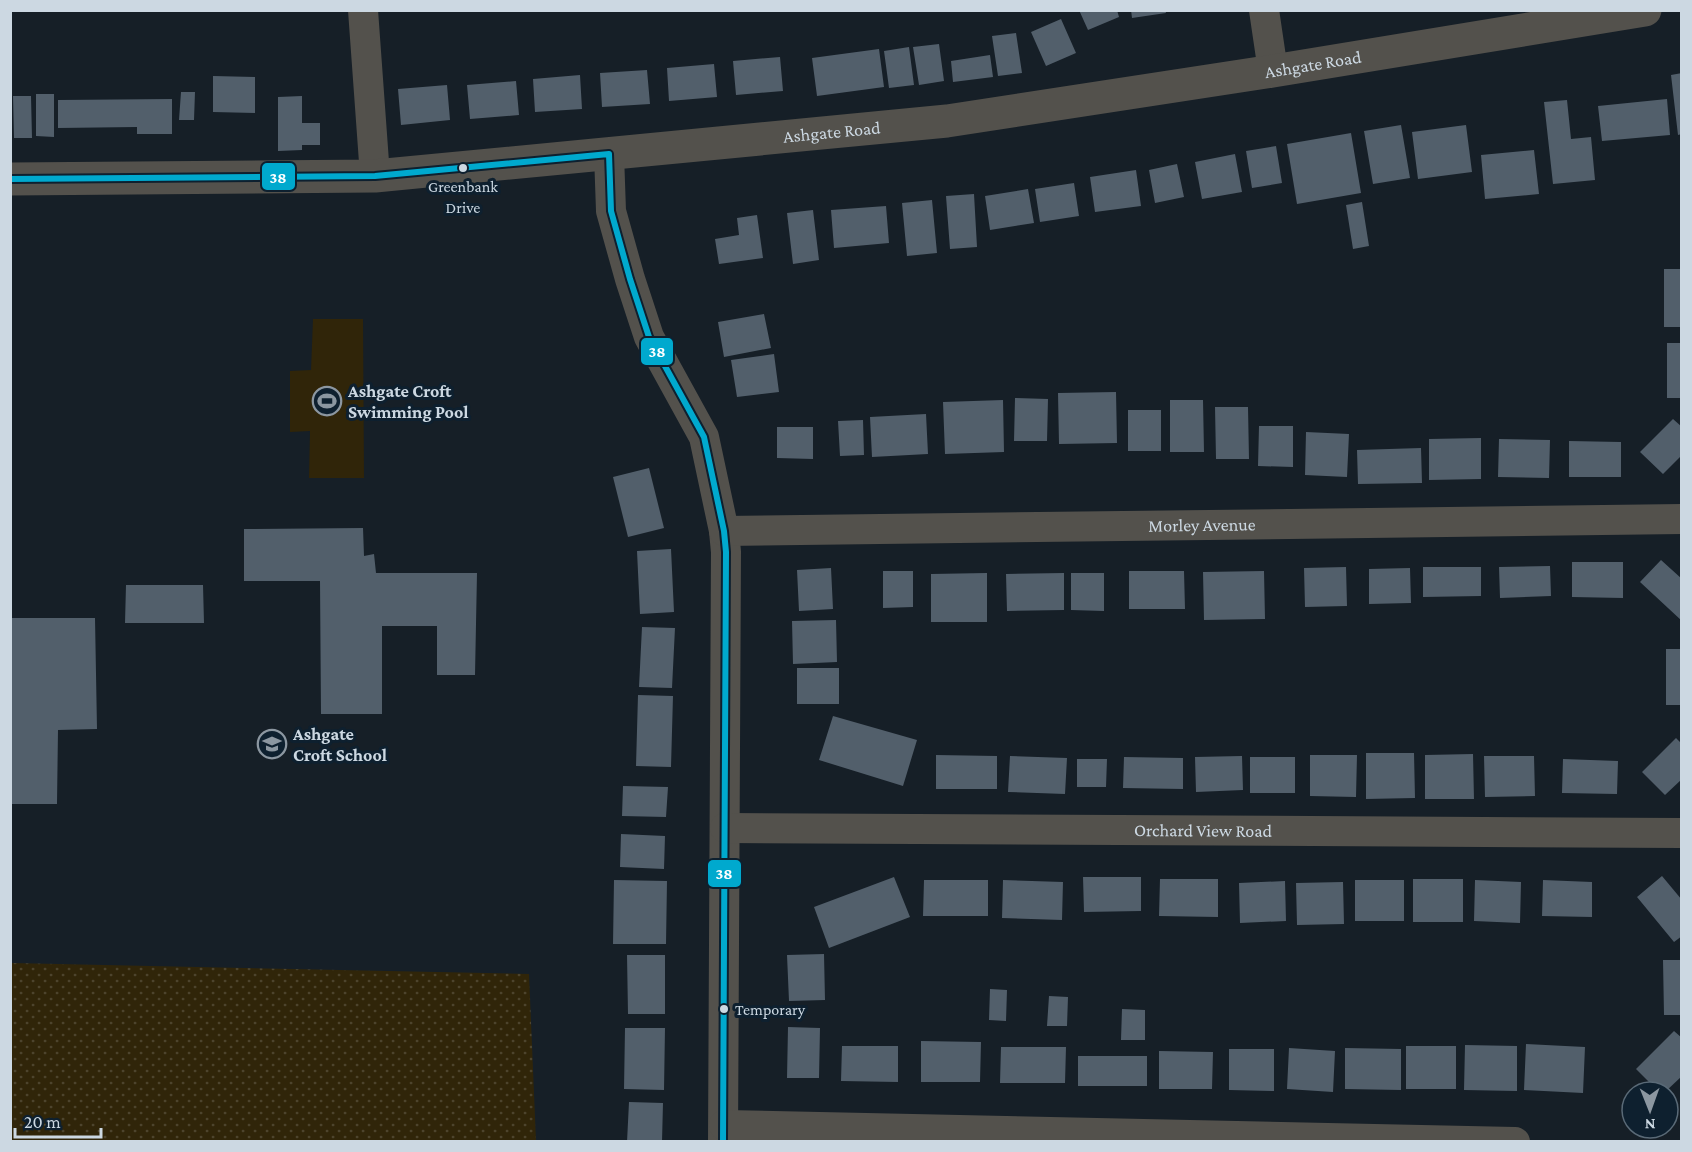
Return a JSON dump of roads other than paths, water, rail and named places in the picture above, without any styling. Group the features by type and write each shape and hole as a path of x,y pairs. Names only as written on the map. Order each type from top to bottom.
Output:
{"street":[{"path":"363,10 375,176"},
{"path":"1264,10 1273,71"},
{"name":"Ashgate Road","path":"10,179 375,176 947,121 1273,71 1595,14 1645,10"},
{"path":"609,154 611,211 630,279 649,338 704,437 724,531 726,552 723,1133 1515,1142"},
{"name":"Morley Avenue","path":"724,531 1682,519"},
{"name":"Orchard View Road","path":"725,828 1682,833"}],"place":[{"name":"Greenbank Drive","path":"463,168"},
{"name":"Ashgate Croft Swimming Pool","path":"327,401"},
{"name":"Ashgate Croft School","path":"272,744"},
{"name":"Temporary","path":"724,1009"}]}
